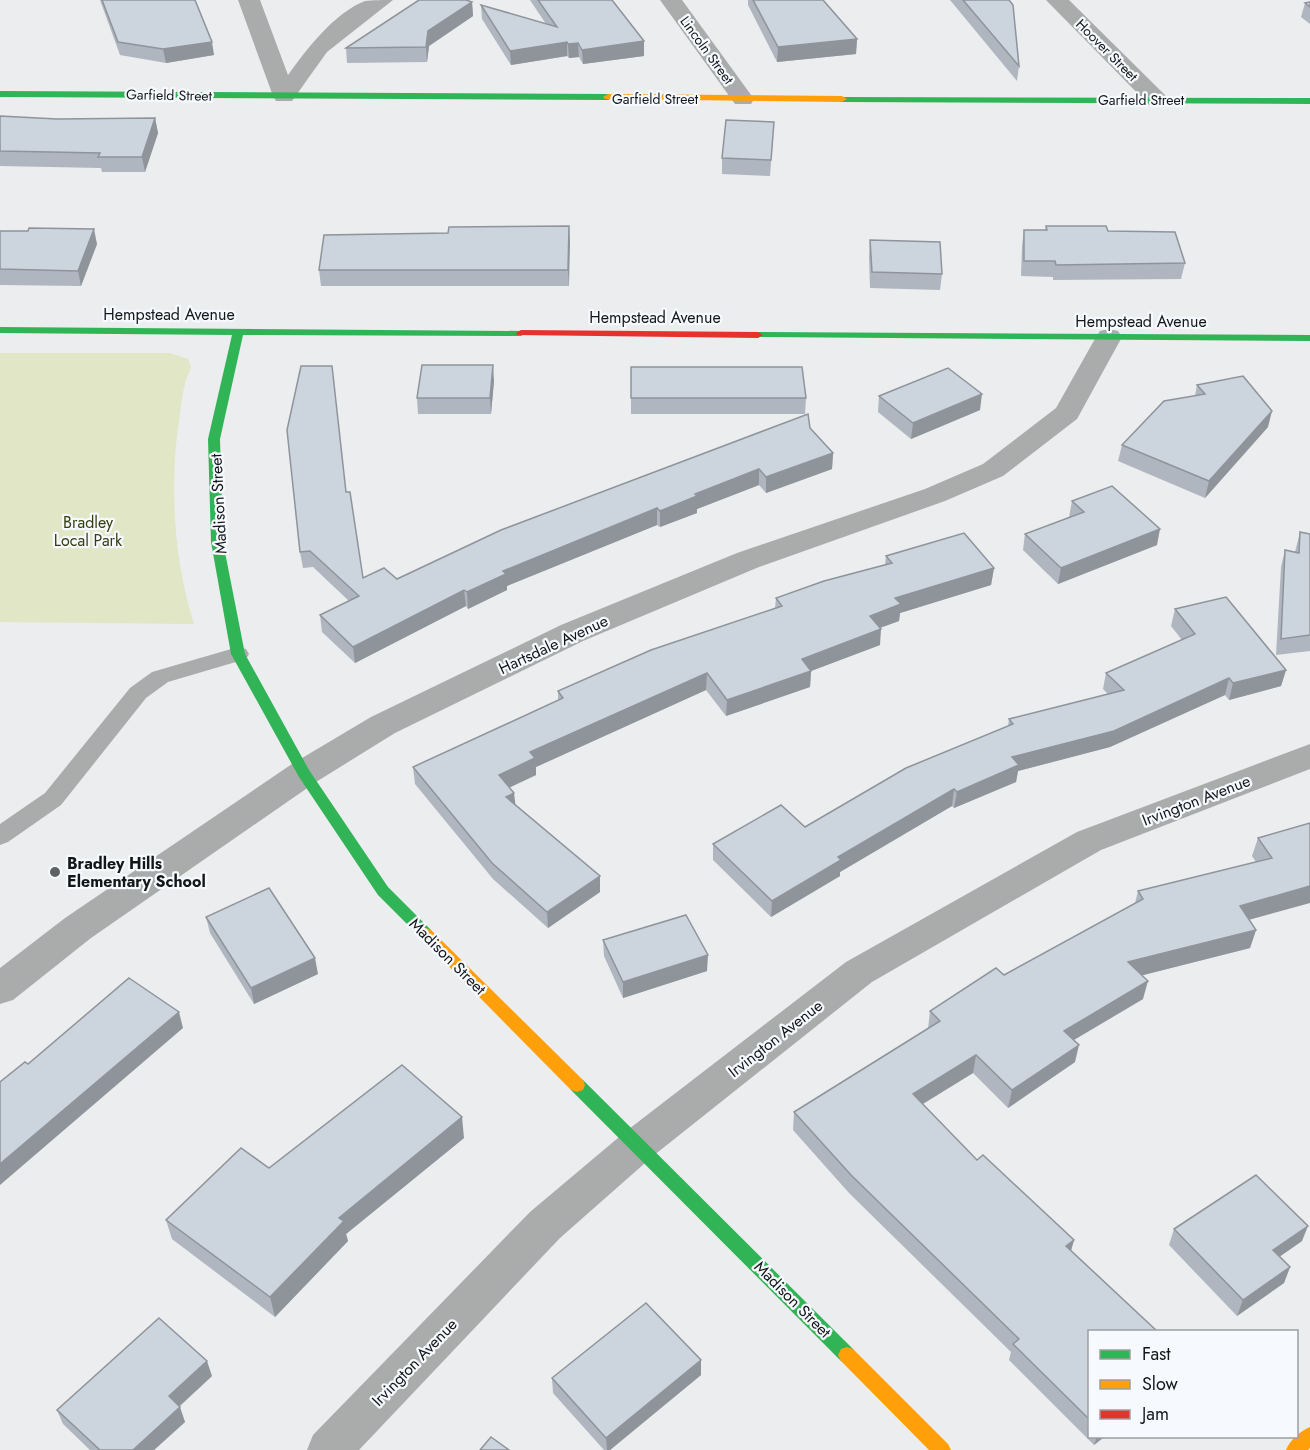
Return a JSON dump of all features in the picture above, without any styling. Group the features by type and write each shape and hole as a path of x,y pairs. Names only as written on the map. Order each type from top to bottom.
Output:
{"street":[{"path":"249,0 284,96"},
{"path":"284,96 319,47 362,12 382,0"},
{"name":"Lincoln Street","path":"671,0 742,99"},
{"name":"Hoover Street","path":"1057,0 1157,100"},
{"name":"Garfield Street","path":"0,94 1310,100"},
{"name":"Hempstead Avenue","path":"0,330 1310,338"},
{"name":"Madison Street","path":"238,331 214,439 217,542 238,654 304,773 383,891 639,1144 942,1450"},
{"name":"Hartsdale Avenue","path":"0,989 78,928 304,773 383,725 572,633 748,560 935,495 993,470 1067,413 1109,337"},
{"name":"Irvington Avenue","path":"329,1450 545,1225 639,1144 859,972 1089,841 1310,756"},
{"path":"1296,1450 1310,1436"}],"lane":[{"path":"0,836 53,799 138,693 159,677 238,654"}],"green space":[{"name":"Bradley Local Park","path":"0,353 170,353 188,359 191,368 185,384 181,407 174,492 177,546 194,624 0,622"}],"building":[{"path":"102,0 195,0 212,42 163,49 118,42"},
{"path":"419,0 472,2 428,31 426,47 346,48"},
{"path":"538,0 612,0 644,41 582,50 578,43 568,44 567,42 510,51 481,5 557,27"},
{"path":"753,0 823,0 857,39 778,47"},
{"path":"963,0 1009,0 1013,5 1019,66"},
{"path":"0,116 57,119 155,118 142,157 98,157 100,153 0,151"},
{"path":"726,120 774,122 771,160 722,158"},
{"path":"569,226 568,270 319,270 324,235 448,233 449,227"},
{"path":"1046,226 1106,226 1108,231 1175,232 1185,263 1056,265 1055,261 1024,261 1024,230 1047,230"},
{"path":"29,228 94,229 78,271 0,269 0,231 28,231"},
{"path":"870,240 940,242 942,274 872,272"},
{"path":"422,365 493,365 490,398 417,398"},
{"path":"301,366 332,366 346,492 350,492 363,578 384,568 397,579 501,530 808,414 810,428 833,453 766,477 759,469 695,494 697,496 660,511 657,508 503,571 506,574 467,592 464,590 353,647 320,615 359,596 310,551 300,552 287,430"},
{"path":"631,367 802,367 806,398 631,398"},
{"path":"948,368 982,394 913,423 879,396"},
{"path":"1243,376 1272,411 1209,481 1122,445 1164,401 1205,394 1197,385"},
{"path":"1112,486 1160,529 1061,568 1025,534 1084,512 1072,501"},
{"path":"1300,532 1310,534 1310,635 1281,639 1285,550 1299,553"},
{"path":"964,533 994,568 895,598 901,604 870,616 881,629 802,659 811,671 727,700 707,673 530,752 535,758 499,775 514,793 506,797 600,876 547,912 492,863 413,767 563,698 558,691 651,650 782,606 776,598 824,581 892,563 886,556"},
{"path":"1226,597 1286,670 1233,683 1229,678 1114,731 1012,757 1019,765 957,792 954,789 838,857 841,860 772,901 713,844 781,805 805,827 906,768 1013,724 1009,719 1124,690 1106,673 1195,634 1175,609"},
{"path":"1310,823 1310,886 1240,906 1256,930 1128,962 1148,981 1064,1031 1079,1045 1012,1090 976,1055 913,1094 977,1160 983,1155 1074,1240 1066,1246 1156,1330 1088,1330 1088,1418 1013,1344 1019,1339 851,1175 794,1112 940,1021 930,1011 996,968 1004,975 1143,899 1138,891 1272,858 1258,838"},
{"path":"269,888 315,958 251,988 206,917"},
{"path":"686,915 708,955 623,982 603,940"},
{"path":"129,978 179,1012 0,1164 0,1082 25,1062 28,1064"},
{"path":"402,1065 462,1117 339,1218 344,1221 270,1297 166,1220 241,1148 269,1168"},
{"path":"1256,1175 1308,1226 1273,1250 1290,1267 1243,1300 1174,1229"},
{"path":"646,1303 701,1360 606,1438 552,1378"},
{"path":"159,1318 207,1361 169,1396 180,1407 133,1450 100,1450 57,1410"},
{"path":"491,1437 509,1450 480,1450"}],"traffic: fast":[{"path":"0,94 608,97"},
{"path":"842,99 1310,101"},
{"path":"0,330 521,333"},
{"path":"238,331 214,439 217,542 238,654 304,773 383,891 426,934"},
{"path":"758,335 1310,338"},
{"path":"577,1085 847,1355"}],"traffic: slow":[{"path":"608,97 842,99"},
{"path":"426,934 577,1085"},
{"path":"847,1355 942,1450"},
{"path":"1295,1450 1310,1436"}],"traffic: jam":[{"path":"521,333 758,335"}],"place":[{"name":"Bradley Hills Elementary School","path":"55,872"}]}
